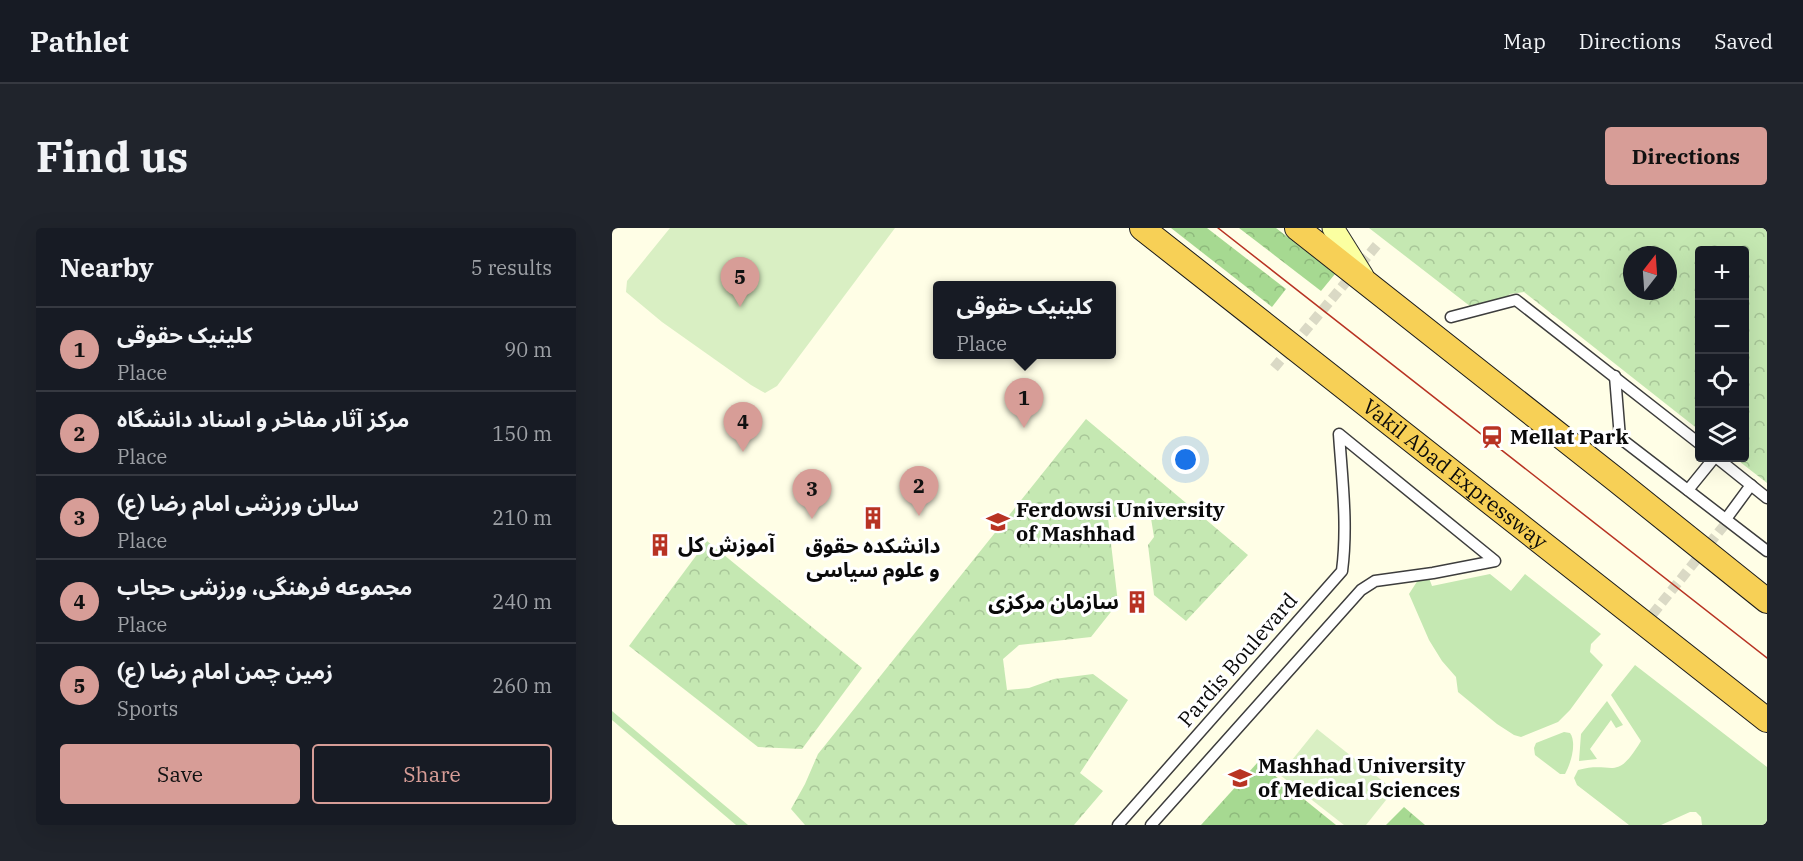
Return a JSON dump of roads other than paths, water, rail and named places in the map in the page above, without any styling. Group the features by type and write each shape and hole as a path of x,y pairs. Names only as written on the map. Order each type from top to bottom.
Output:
{"highway":[{"name":"Vakil Abad Expressway","path":"1142,228 1767,720"},
{"path":"1297,228 1767,601"}],"main road":[{"path":"1333,228 1368,284"}],"street":[{"path":"1451,317 1516,300 1695,440"},
{"path":"1615,376 1620,438 1767,551"},
{"name":"Pardis Boulevard","path":"1118,825 1342,571 1344,503 1339,434 1496,561 1375,581 1362,590 1151,825"},
{"path":"1688,490 1712,462"},
{"path":"1721,462 1767,498"},
{"path":"1726,519 1751,485"}],"tunnel":[{"path":"1274,368 1377,245"},
{"path":"1643,626 1726,523"}],"tram line":[{"path":"1218,228 1767,658"}],"place":[{"name":"زمین چمن امام رضا (ع)","path":"740,307"},
{"name":"کلینیک حقوقی","path":"1024,428"},
{"name":"Mellat Park","path":"1492,437"},
{"name":"مجموعه فرهنگی، ورزشی حجاب","path":"743,452"},
{"name":"مرکز آثار مفاخر و اسناد دانشگاه","path":"919,516"},
{"name":"دانشکده حقوق و علوم سیاسی","path":"873,518"},
{"name":"سالن ورزشی امام رضا (ع)","path":"812,519"},
{"name":"Ferdowsi University of Mashhad","path":"998,522"},
{"name":"آموزش کل","path":"660,545"},
{"name":"سازمان مرکزی","path":"1137,602"},
{"name":"Mashhad University of Medical Sciences","path":"1240,778"}]}
